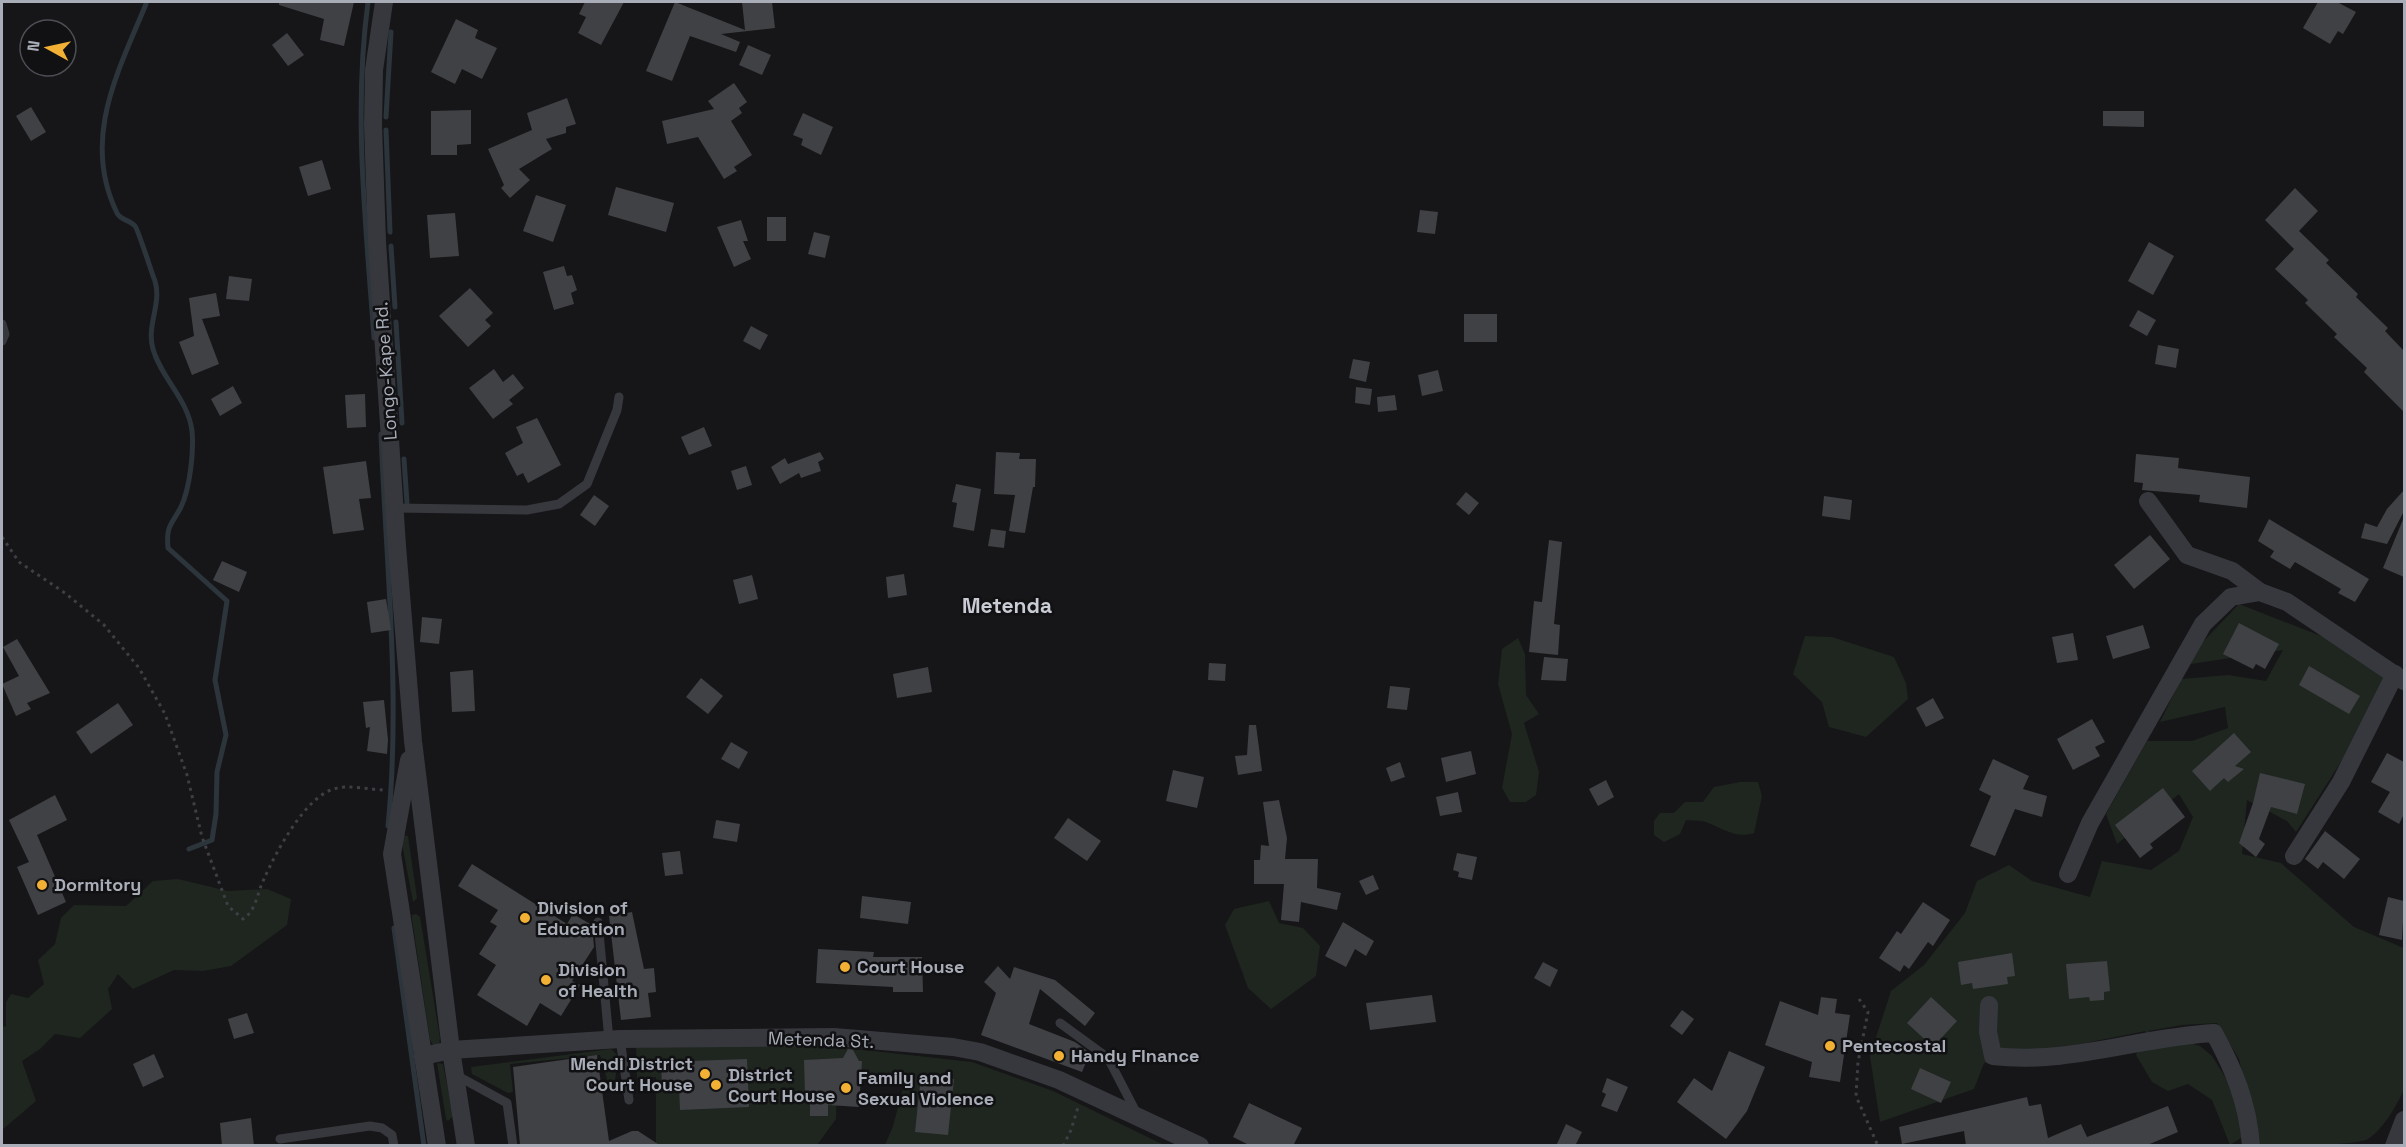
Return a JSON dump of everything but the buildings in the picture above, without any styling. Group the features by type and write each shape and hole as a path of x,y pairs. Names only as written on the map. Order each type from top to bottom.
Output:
{"street":[{"name":"Longo-Kape Rd.","path":"384,2 374,70 373,125 377,242 412,741"},
{"path":"2148,501 2187,555 2232,571 2260,592 2287,602 2400,677 2341,782 2294,856"},
{"path":"2068,874 2090,823 2203,624 2231,597 2260,592"},
{"path":"412,741 392,854 436,1138 462,1124"},
{"path":"412,741 454,1074 466,1146"},
{"path":"1989,1005 1988,1032 1993,1056 2022,1060 2077,1055 2178,1035 2214,1033 2233,1067 2249,1119 2251,1146"},
{"name":"Metenda St.","path":"423,1056 451,1050 614,1040 834,1037 953,1047 980,1052 1083,1091 1137,1114 1200,1146"},
{"path":"2394,1146 2404,1120"}],"lane":[{"path":"2,324 5,334 2,341"},
{"path":"396,508 527,510 559,504 587,484 617,410 619,397"},
{"path":"598,922 614,1040 630,1100"},
{"path":"1060,1023 1108,1058 1137,1114"},
{"path":"454,1074 507,1103 513,1146"},
{"path":"280,1139 370,1126 382,1128 392,1135 394,1146"}],"path":[{"path":"2,537 19,562 65,593 104,625 139,668 169,724 187,775 202,837 228,906 243,919 250,914 275,859 303,814 318,796 336,788 404,791"},
{"path":"1860,999 1868,1012 1858,1062 1856,1096 1878,1146"},
{"path":"1063,1146 1071,1130 1083,1091"}],"shaded area":[{"path":"2239,604 2326,638 2386,679 2357,737 2296,832 2287,821 2247,800 2242,854 2281,863 2354,927 2404,948 2404,1089 2388,1118 2366,1140 2328,1145 2259,1145 2239,1059 2217,1023 2182,1025 2148,1031 2200,1046 2212,1056 2232,1088 2243,1118 2241,1138 2230,1145 2212,1100 2188,1084 2168,1091 2152,1082 2136,1055 2146,1031 1984,1063 1974,1089 1880,1122 1870,1056 1891,991 1924,965 1965,913 1977,881 2009,865 2032,881 2090,897 2102,861 2151,870 2179,851 2193,817 2179,794 2117,844 2106,814 2147,741 2192,741 2228,728 2225,707 2160,722 2181,679 2228,675 2266,681 2283,650 2191,664 2196,649"},
{"path":"1805,636 1832,637 1894,657 1906,683 1908,699 1866,737 1829,727 1822,702 1793,674"},
{"path":"1518,638 1525,654 1526,695 1539,714 1524,723 1539,772 1536,795 1526,802 1510,802 1502,788 1512,734 1498,684 1502,649"},
{"path":"1740,782 1758,782 1762,796 1754,833 1735,834 1706,822 1686,820 1680,834 1664,842 1654,835 1654,821 1660,813 1674,813 1685,802 1703,802 1714,787"},
{"path":"403,835 408,836 417,898 413,902 401,838"},
{"path":"178,879 228,891 267,889 291,899 287,925 231,966 203,971 174,970 133,989 118,974 108,989 112,1009 80,1038 55,1034 40,1049 22,1061 36,1101 2,1130 2,1027 6,1026 6,1002 11,994 28,998 44,984 38,960 55,944 61,918 74,905 126,906 153,881"},
{"path":"1269,901 1279,923 1303,928 1320,946 1316,976 1271,1009 1248,988 1225,925 1234,909"},
{"path":"416,914 420,917 440,1038 439,1045 433,1045 430,1040 412,919 412,915"},
{"path":"783,1041 972,1062 1053,1091 1164,1145 885,1145 893,1126 906,1077 837,1079 836,1119 817,1145 656,1145 656,1077 637,1078 636,1048"},
{"path":"611,1049 618,1056 615,1082 608,1083 600,1055 510,1064 513,1092 508,1093 472,1074 471,1067"},
{"path":"437,1063 443,1064 453,1116 448,1121 446,1119"}],"waterway":[{"path":"368,2 361,86 361,128 374,338"},
{"path":"146,4 115,80 107,106 102,159 107,186 117,213 135,226 155,281 157,298 151,332 153,349 162,370 190,419 192,459 189,480 181,507 169,530 168,548 227,601 215,680 226,735 217,772 216,814 212,840 189,849"},
{"path":"386,117 391,32"},
{"path":"386,130 390,232"},
{"path":"391,246 395,307"},
{"path":"396,322 402,423"},
{"path":"381,434 393,679 392,777 388,826"},
{"path":"404,459 407,503"},
{"path":"394,928 424,1146"}],"place":[{"name":"Dormitory","path":"42,885"},
{"name":"Division of Education","path":"525,918"},
{"name":"Court House","path":"845,967"},
{"name":"Division of Health","path":"546,980"},
{"name":"Pentecostal","path":"1830,1046"},
{"name":"Handy FInance","path":"1059,1056"},
{"name":"Mendi District Court House","path":"705,1074"},
{"name":"District Court House","path":"716,1085"},
{"name":"Family and Sexual Violence","path":"846,1088"}],"district":[{"name":"Metenda","path":"1007,606"}]}
